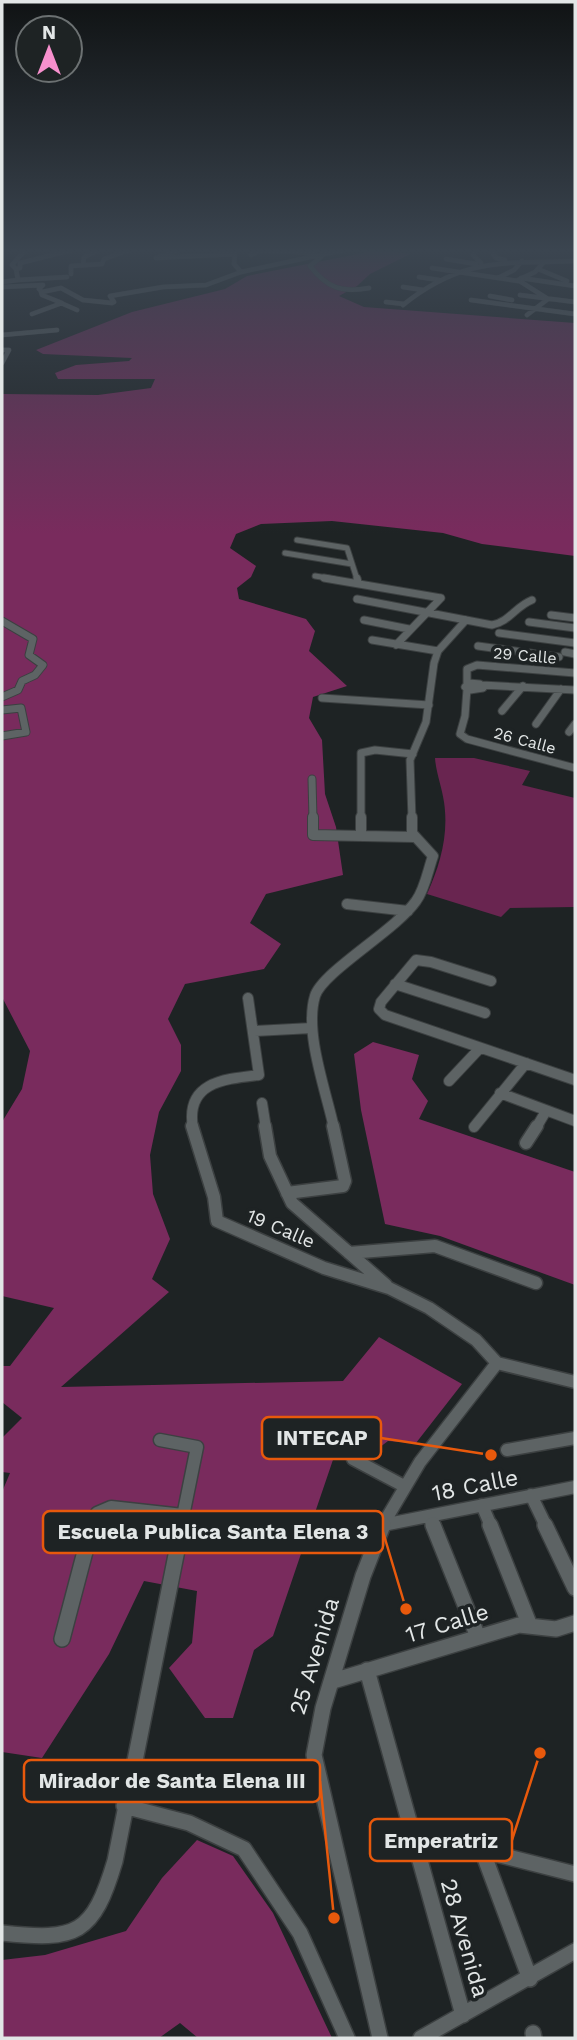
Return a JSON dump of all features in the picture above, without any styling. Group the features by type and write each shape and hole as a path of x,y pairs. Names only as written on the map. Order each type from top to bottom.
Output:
{"street":[{"path":"2,349 9,350 2,363"},
{"path":"298,540 347,548 358,582"},
{"path":"285,553 352,564"},
{"path":"315,576 441,598 396,645"},
{"path":"357,600 500,625 526,602 532,600"},
{"path":"551,615 575,618"},
{"path":"365,620 409,629"},
{"path":"287,1194 343,1186 345,1181 312,1028 315,996 322,982 385,934 418,899 433,856 414,837 410,766 429,705 438,651 466,620"},
{"path":"2,621 33,639 29,655 43,666 35,675 22,681 18,690 2,697"},
{"path":"528,622 575,628"},
{"path":"499,633 575,645"},
{"path":"372,640 438,651"},
{"path":"562,654 575,645"},
{"path":"478,646 575,654"},
{"path":"562,654 563,672"},
{"name":"29 Calle","path":"466,673 472,666 575,673"},
{"path":"466,673 466,704"},
{"path":"466,673 481,687"},
{"path":"467,686 575,690"},
{"path":"502,711 519,686"},
{"path":"466,704 481,687"},
{"path":"536,724 561,689"},
{"path":"322,698 429,705"},
{"name":"26 Calle","path":"466,704 460,734 575,768"},
{"path":"2,710 22,708 26,732 2,736"},
{"path":"569,732 575,724"},
{"path":"361,836 361,753 375,750 413,754"},
{"path":"312,779 311,834 414,837"},
{"path":"347,904 408,911"},
{"path":"491,981 431,962 416,960 379,1005 381,1012 575,1080"},
{"path":"395,984 485,1013"},
{"name":"19 Calle","path":"248,998 260,1075 229,1079 209,1086 197,1094 191,1105 197,1149 214,1196 218,1221 324,1268 389,1288 446,1319 476,1340 497,1363"},
{"path":"255,1031 312,1028"},
{"path":"449,1081 480,1048"},
{"path":"474,1127 526,1063"},
{"path":"500,1093 575,1121"},
{"path":"262,1103 270,1156 292,1203 389,1288"},
{"path":"526,1143 546,1111"},
{"path":"349,1253 435,1246 536,1283"},
{"path":"497,1363 575,1382"},
{"name":"25 Avenida","path":"380,2038 314,1755 314,1732 364,1571 383,1525 404,1486 497,1363"},
{"path":"507,1450 575,1439"},
{"path":"2,1933 46,1938 72,1933 94,1918 106,1896 197,1447 160,1440"},
{"path":"353,1459 404,1486"},
{"name":"18 Calle","path":"383,1525 575,1487"},
{"path":"531,1495 575,1588"},
{"path":"482,1505 530,1626"},
{"path":"62,1639 87,1535 97,1513 111,1507 183,1515"},
{"path":"429,1516 478,1637"},
{"name":"17 Calle","path":"332,1681 519,1625 556,1629 575,1623"},
{"name":"28 Avenida","path":"367,1670 463,2015"},
{"path":"124,1806 189,1823 244,1849 300,1933 347,2038"},
{"path":"413,1833 575,1874"},
{"path":"482,1850 530,1979"},
{"path":"421,2038 530,1979 575,1951"}],"shaded area":[{"path":"51,344 575,344 575,556 482,544 443,533 332,521 261,524 236,534 230,548 256,566 251,577 237,588 239,599 306,619 315,631 309,651 347,686 313,697 309,718 322,740 325,794 336,827 343,875 266,894 250,923 281,944 264,969 185,984 168,1019 181,1045 181,1071 159,1112 150,1155 153,1194 170,1239 152,1279 169,1292 61,1387 343,1381 379,1337 462,1384 416,1443 388,1441 371,1454 337,1448 273,1636 254,1650 233,1718 205,1718 169,1668 192,1643 197,1591 144,1581 109,1654 42,1758 2,1752 2,1492 10,1473 2,1472 2,1438 22,1418 2,1402 2,1366 10,1366 54,1308 2,1296 2,1122 22,1089 30,1051 2,997 2,394 98,395 151,388 155,379 58,379 55,373 76,365 129,361 132,358 43,354 36,350"},
{"path":"435,758 474,758 530,771 522,785 575,798 575,907 510,908 501,917 427,894 439,861 445,826 444,802"},
{"path":"373,1042 419,1055 412,1079 428,1101 419,1119 575,1172 575,1285 440,1236 385,1224 361,1110 354,1054"},
{"path":"197,1840 233,1856 273,1913 332,2038 198,2038 180,2023 159,2038 2,2038 2,1960 45,1955 126,1931 162,1878"}],"place":[{"name":"INTECAP","path":"491,1455"},
{"name":"Escuela Publica Santa Elena 3","path":"406,1609"},
{"name":"Emperatriz","path":"540,1753"},
{"name":"Mirador de Santa Elena III","path":"334,1918"}]}
